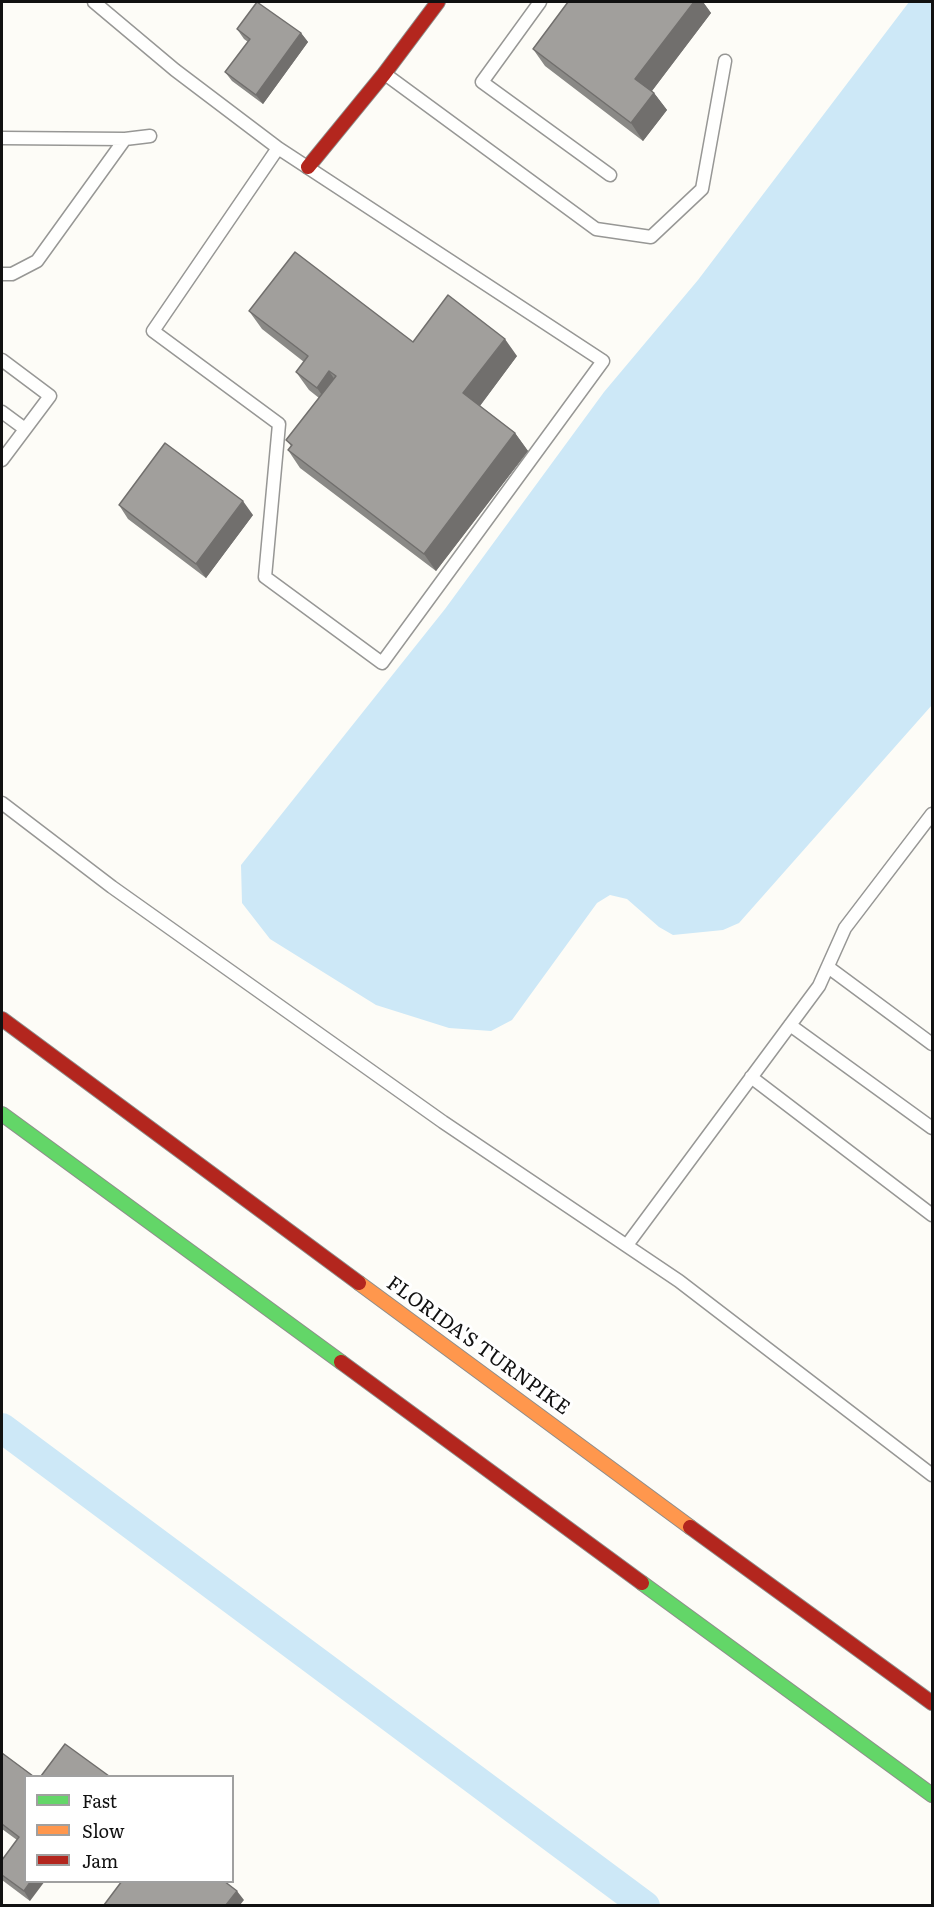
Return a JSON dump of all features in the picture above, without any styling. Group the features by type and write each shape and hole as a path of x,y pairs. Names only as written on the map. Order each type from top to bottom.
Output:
{"main road":[{"path":"308,167 384,74 438,2"},
{"name":"FLORIDA'S TURNPIKE","path":"2,1019 689,1526 933,1702"},
{"path":"2,1114 933,1795"}],"lane":[{"path":"94,2 175,70 279,148 603,362 382,663 265,577 279,424 153,331 279,148"},
{"path":"540,2 482,82 610,175"},
{"path":"384,74 596,229 651,237 702,189 725,61"},
{"path":"2,138 125,139 150,136"},
{"path":"2,274 12,274 37,261 125,139"},
{"path":"2,360 50,396 2,460"},
{"path":"2,412 25,429"},
{"path":"2,802 112,887 433,1115 679,1281 933,1475"},
{"path":"627,1245 819,986 845,928 933,814"},
{"path":"828,967 933,1044"},
{"path":"790,1025 933,1128"},
{"path":"751,1077 933,1215"}],"water":[{"path":"909,2 932,2 932,705 739,923 723,930 673,935 659,927 627,899 610,895 597,903 512,1020 491,1031 449,1028 376,1005 270,939 242,903 241,865 445,609 604,392 698,280"}],"building":[{"path":"257,2 301,33 256,95 225,72 250,39 237,29"},
{"path":"568,2 694,2 635,79 654,93 631,123 533,49"},
{"path":"295,252 413,342 448,295 505,339 463,393 515,433 424,554 288,450 292,445 286,440 336,376 329,371 317,388 296,372 308,356 249,311"},
{"path":"165,443 243,501 196,564 119,505"},
{"path":"65,1744 108,1775 42,1775"},
{"path":"2,1753 32,1775 24,1775 24,1883 30,1883 24,1891 2,1875 2,1860 19,1837 2,1824"},
{"path":"120,1883 227,1883 237,1891 226,1905 104,1905"}],"waterway":[{"path":"2,1428 645,1906"}],"traffic: fast":[{"path":"2,1114 341,1362"},
{"path":"642,1583 932,1795"}],"traffic: slow":[{"path":"359,1283 690,1527"}],"traffic: jam":[{"path":"308,167 384,74 438,2"},
{"path":"2,1019 359,1283"},
{"path":"341,1362 642,1583"},
{"path":"690,1527 932,1703"}]}
